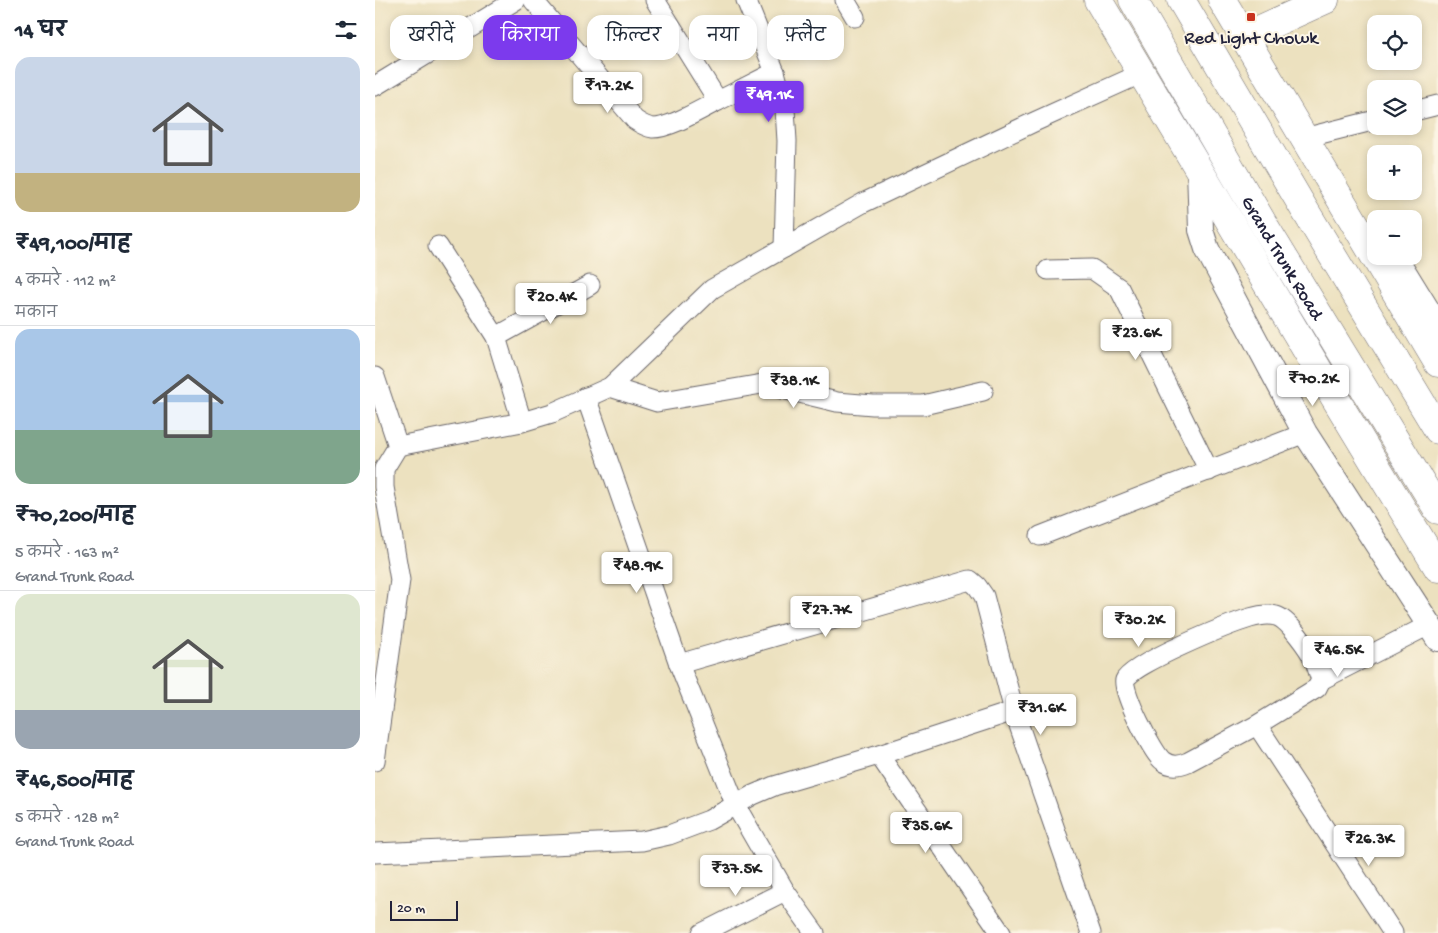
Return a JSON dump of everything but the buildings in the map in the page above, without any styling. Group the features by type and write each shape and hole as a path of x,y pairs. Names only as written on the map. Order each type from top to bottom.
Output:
{"main road":[{"path":"1098,0 1434,554"},
{"name":"Grand Trunk Road","path":"1133,0 1269,233 1438,510"},
{"path":"1181,0 1303,208 1438,430"},
{"path":"1221,0 1304,138 1367,235"},
{"path":"1243,37 1325,0"},
{"path":"1385,265 1438,363"}],"street":[{"path":"377,80 516,0"},
{"path":"533,0 629,112 642,125 650,128 669,125 775,72"},
{"path":"655,0 718,101"},
{"path":"845,0 855,17"},
{"path":"751,2 775,72 785,109 784,248"},
{"path":"375,761 400,580 380,490 384,469 398,446 522,422 553,413 610,387 712,290 863,203 1141,72"},
{"path":"1422,109 1438,104"},
{"path":"1304,138 1367,122"},
{"path":"1199,168 1201,230 1207,249 1305,433 1433,632 1321,680 1317,688 1257,725 1179,766 1161,760 1151,746 1124,687 1124,681 1127,676 1138,668 1197,640 1251,618 1275,616 1289,626 1300,640 1315,661 1321,680"},
{"path":"438,246 496,336 522,422"},
{"path":"1400,265 1438,327"},
{"path":"1048,270 1092,269 1119,288 1209,470"},
{"path":"496,336 589,285"},
{"path":"375,377 398,446"},
{"path":"610,387 657,402 762,384 837,402 873,405 923,405 983,391"},
{"path":"586,397 679,664 736,806 785,891 815,933"},
{"path":"1041,536 1305,433"},
{"path":"679,664 970,580 984,596 1014,711 1091,933"},
{"path":"375,853 642,841 669,835 709,820 753,795 774,786 879,755 1014,711"},
{"path":"1257,725 1393,933"},
{"path":"879,755 992,930"},
{"path":"702,933 785,891"}],"place":[{"name":"Red Light Chowk","path":"1251,17"}]}
